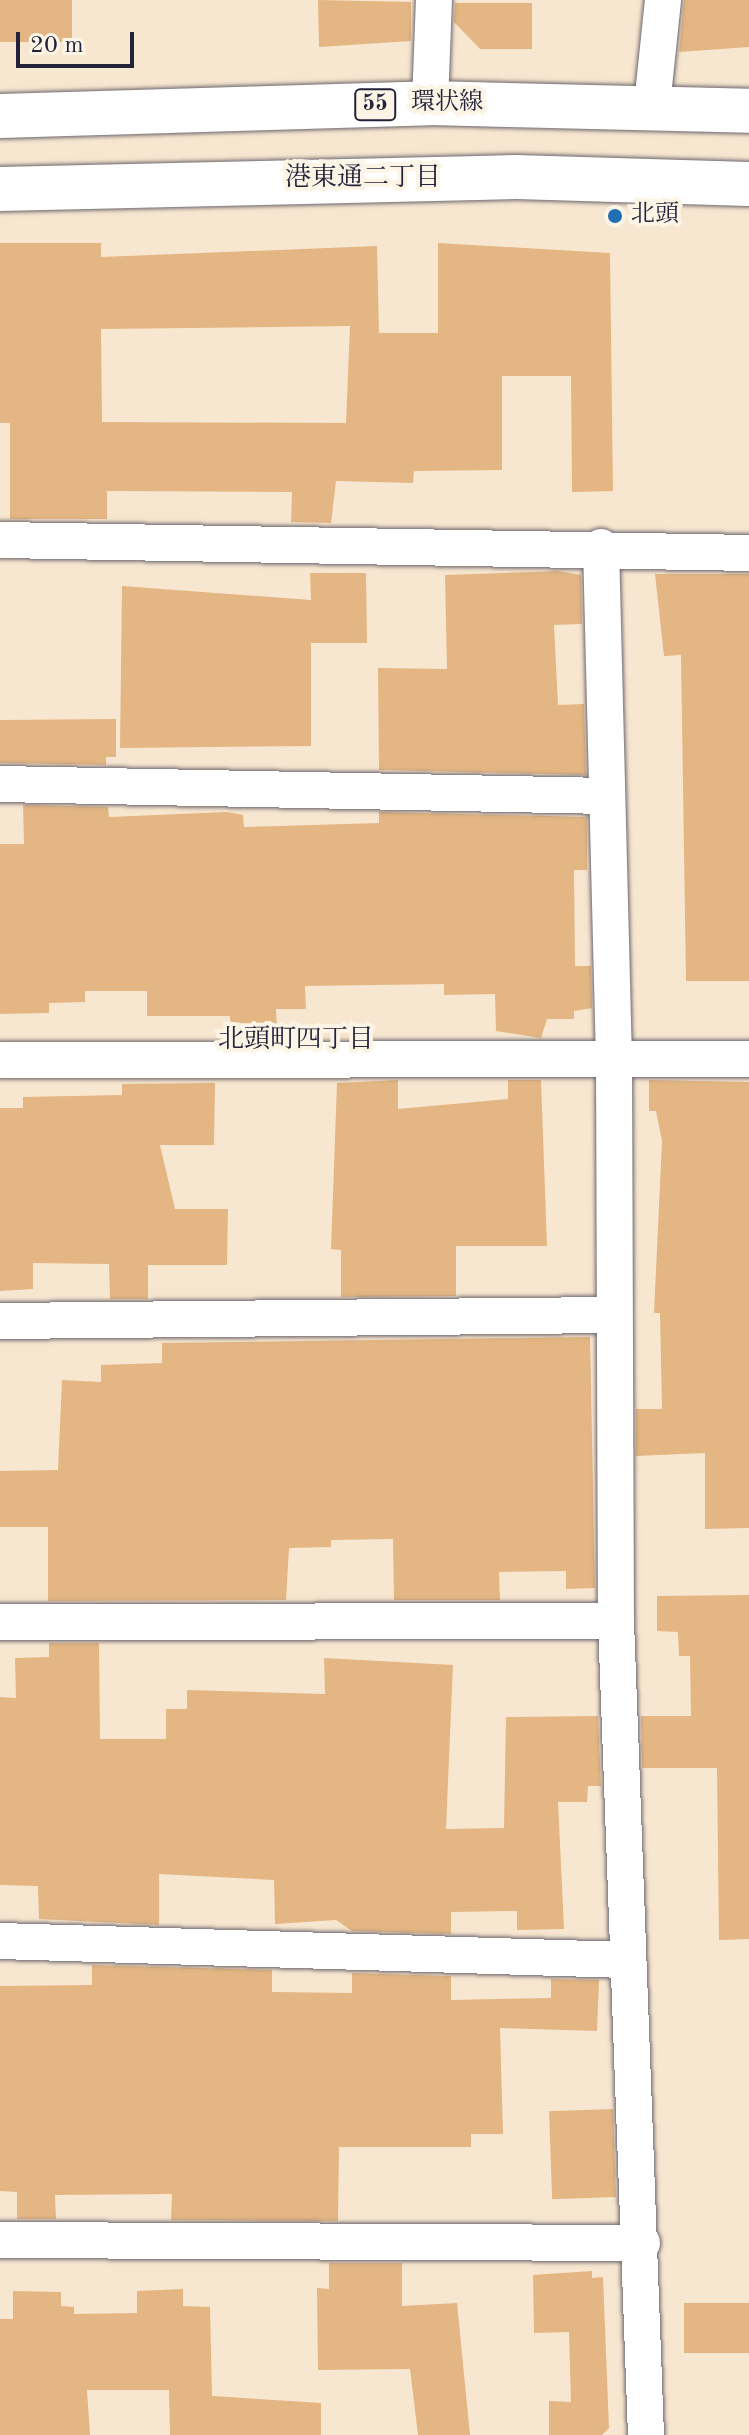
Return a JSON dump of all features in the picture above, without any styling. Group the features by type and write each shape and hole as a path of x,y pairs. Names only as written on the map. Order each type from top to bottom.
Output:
{"main road":[{"name":"環状線","path":"0,116 430,103 652,105 749,111"},
{"path":"0,189 516,177 749,184"}],"street":[{"path":"430,103 434,0"},
{"path":"652,105 663,0"},
{"path":"0,540 601,547 749,553"},
{"path":"601,547 614,1061 616,1621 627,1960 642,2243 646,2435"},
{"path":"0,784 607,796"},
{"path":"0,1060 749,1059"},
{"path":"0,1321 614,1315"},
{"path":"0,1622 616,1621"},
{"path":"0,1941 627,1960"},
{"path":"0,2240 642,2243"}],"building":[{"path":"0,0 72,0 72,42 0,42"},
{"path":"318,0 411,2 411,41 319,47"},
{"path":"684,0 749,0 749,47 679,52"},
{"path":"455,3 532,3 532,49 480,49 454,22"},
{"path":"0,243 101,243 101,257 377,246 379,333 438,333 438,243 610,253 613,491 572,492 571,376 502,376 502,470 414,471 413,483 336,481 331,523 291,522 292,492 107,491 107,519 10,519 10,423 0,423","holes":["350,326 346,423 102,422 101,329"]},
{"path":"558,571 581,575 582,624 554,625 558,705 584,704 586,775 379,770 378,668 447,669 445,575"},
{"path":"310,573 366,573 367,643 311,643 311,746 120,748 122,586 311,600"},
{"path":"655,574 749,574 749,981 686,981 681,655 664,656"},
{"path":"116,719 116,757 106,757 106,765 0,763 0,720"},
{"path":"23,805 108,807 109,817 227,812 243,815 244,827 379,823 379,812 587,817 587,870 574,870 575,966 591,966 592,1008 574,1011 574,1019 547,1019 541,1038 496,1031 495,994 444,995 444,984 305,986 306,1009 276,1009 277,1033 231,1034 230,1016 147,1016 147,991 85,991 85,1002 49,1003 49,1013 0,1014 0,844 24,844"},
{"path":"398,1080 398,1109 508,1099 508,1080 541,1080 547,1246 456,1246 456,1296 341,1297 341,1250 331,1249 337,1083"},
{"path":"649,1080 749,1082 749,1528 705,1529 705,1453 636,1456 636,1409 662,1409 660,1313 654,1313 662,1141 656,1111 649,1111"},
{"path":"215,1083 214,1145 160,1145 175,1209 228,1209 227,1265 148,1265 148,1299 110,1299 109,1264 33,1263 33,1289 0,1291 0,1108 23,1108 23,1097 122,1095 122,1084"},
{"path":"590,1337 595,1588 566,1589 566,1571 499,1572 500,1600 394,1600 393,1539 331,1540 331,1547 289,1548 286,1600 48,1601 48,1527 0,1527 0,1471 58,1470 62,1380 101,1382 101,1365 162,1363 162,1343"},
{"path":"749,1595 749,1939 719,1940 717,1768 642,1768 641,1716 691,1716 690,1656 679,1656 678,1632 657,1631 657,1596"},
{"path":"49,1643 99,1643 100,1739 166,1739 166,1709 187,1709 187,1690 325,1694 324,1658 453,1665 446,1829 504,1828 506,1717 598,1716 601,1786 588,1786 587,1802 558,1802 564,1929 517,1930 517,1911 451,1912 451,1934 352,1931 336,1920 275,1924 274,1880 159,1874 159,1925 39,1919 38,1886 0,1885 0,1697 16,1698 15,1658 49,1657"},
{"path":"92,1965 272,1970 272,1992 352,1993 352,1973 451,1976 451,2000 551,1998 551,1979 599,1980 597,2031 500,2028 503,2134 471,2134 471,2147 339,2147 338,2221 171,2220 172,2194 55,2195 56,2219 17,2219 17,2192 0,2191 0,1986 92,1985"},
{"path":"613,2109 616,2197 552,2199 549,2111"},
{"path":"329,2263 402,2263 402,2306 457,2303 470,2435 418,2435 410,2369 318,2370 317,2288 329,2289"},
{"path":"592,2271 592,2278 603,2277 609,2428 602,2435 549,2435 549,2401 571,2402 569,2332 534,2333 533,2275"},
{"path":"183,2289 183,2306 210,2307 212,2396 321,2403 321,2435 170,2435 169,2390 87,2390 90,2435 0,2435 0,2319 13,2319 13,2291 61,2292 61,2306 74,2307 74,2314 137,2313 137,2291"},
{"path":"684,2303 749,2303 749,2353 684,2353"}],"place":[{"name":"北頭","path":"615,216"}],"district":[{"name":"港東通二丁目","path":"363,179"},
{"name":"北頭町四丁目","path":"296,1041"}]}
